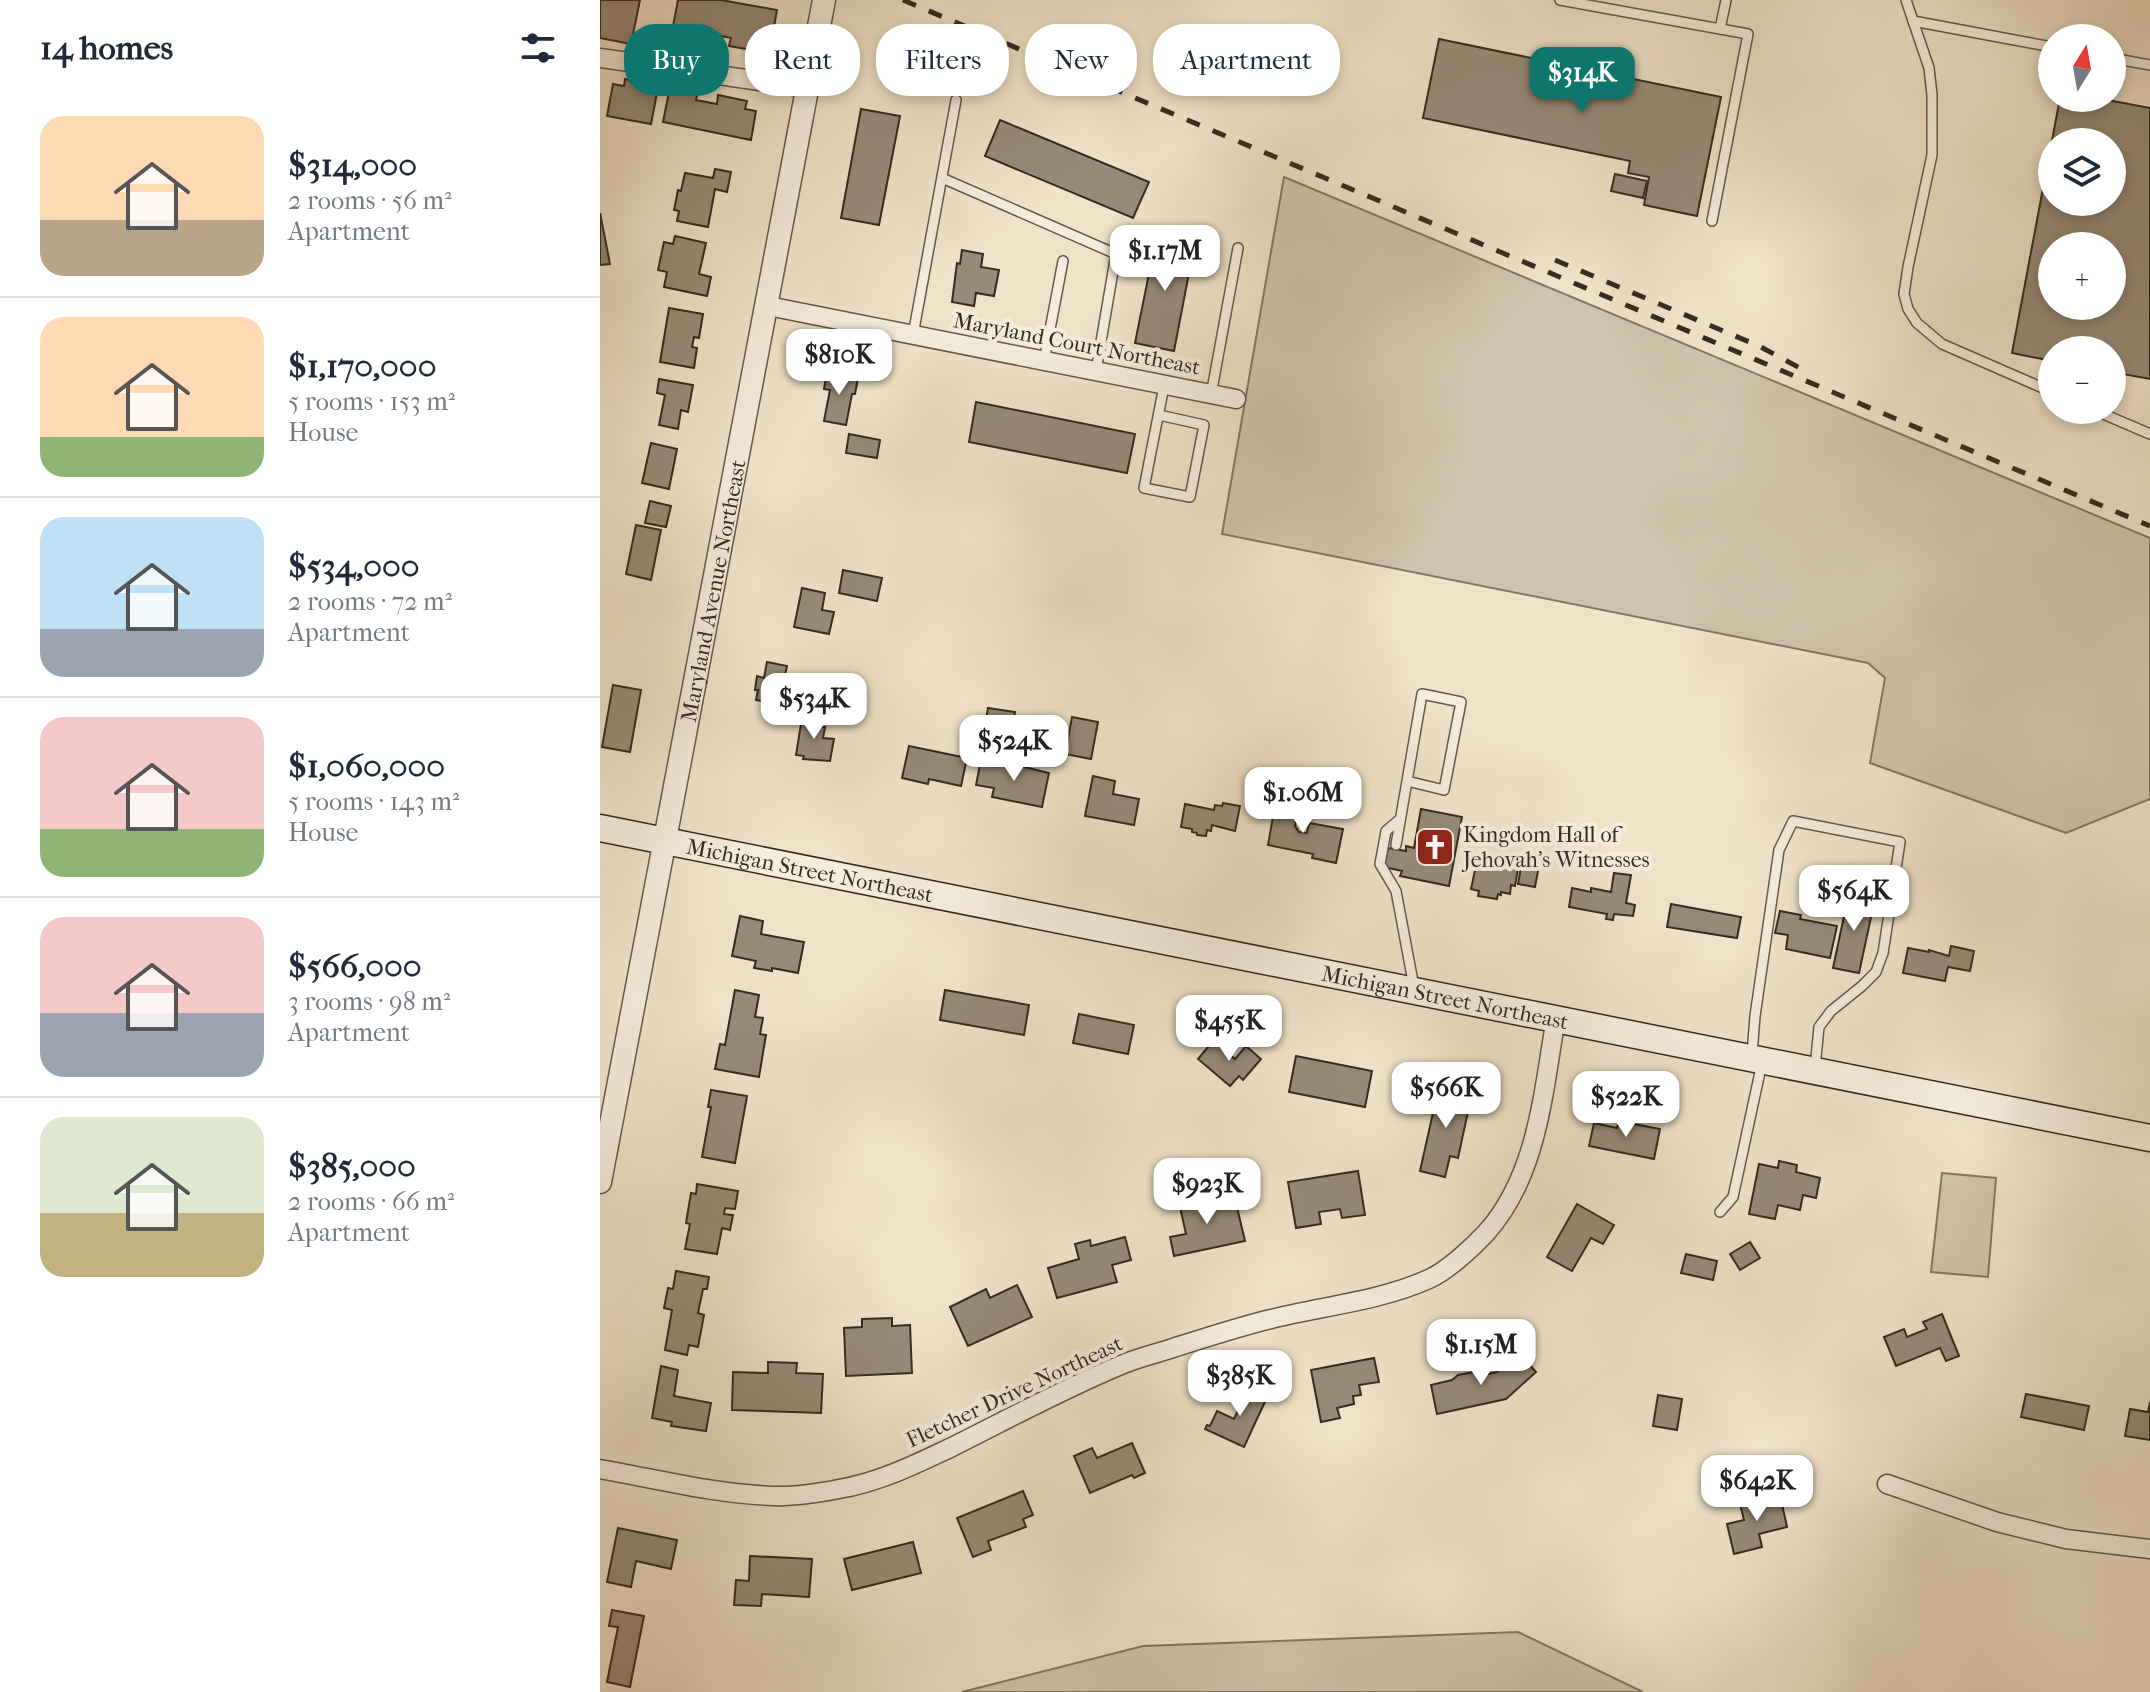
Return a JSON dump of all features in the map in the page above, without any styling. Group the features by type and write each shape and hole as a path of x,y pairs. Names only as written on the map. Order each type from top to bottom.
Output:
{"main road":[{"name":"Michigan Street Northeast","path":"600,828 2150,1138"}],"street":[{"name":"Maryland Avenue Northeast","path":"820,24 824,0"},
{"path":"600,58 745,79"},
{"name":"Maryland Avenue Northeast","path":"600,1182 807,96"},
{"name":"Maryland Court Northeast","path":"768,306 1236,399"},
{"name":"Fletcher Drive Northeast","path":"600,1469 748,1494 804,1495 843,1489 881,1479 927,1460 1122,1364 1220,1333 1391,1292 1432,1278 1485,1235 1519,1184 1533,1139 1556,1018"},
{"path":"1887,1484 1997,1522 2051,1536 2150,1549"}],"lane":[{"path":"1560,0 1748,34 1712,221"},
{"path":"1720,29 1726,0"},
{"path":"1906,0 1929,68 1932,95 1932,155 1908,267 1904,294 1908,309 1917,323 1942,344 2038,386"},
{"path":"1913,21 2038,44"},
{"path":"2126,61 2150,65"},
{"path":"913,335 956,100"},
{"path":"942,178 1116,254 1095,372"},
{"path":"1211,395 1238,248"},
{"path":"1044,361 1063,261"},
{"path":"1159,415 1204,425 1190,497 1144,488 1164,386"},
{"path":"2126,424 2150,434"},
{"path":"1396,845 1400,819 1422,694 1461,702 1444,790 1407,781"},
{"path":"1400,819 1386,831 1380,864 1396,891 1414,990"},
{"path":"1720,1212 1733,1197 1757,1059 1755,1016 1779,850 1793,821 1900,842 1883,953 1876,972 1831,1011 1819,1027 1814,1070"}],"shaded area":[{"path":"1284,177 2150,538 2150,799 2066,833 1870,763 1885,678 1868,663 1222,534"},
{"path":"1942,1173 1996,1178 1988,1277 1931,1272"},
{"path":"1518,1632 1643,1692 962,1692 1143,1646"}],"building":[{"path":"600,0 640,0 635,24 624,24 624,43 600,38"},
{"path":"678,0 721,0 777,10 775,24 745,24 745,49 729,46 729,24 673,24"},
{"path":"1439,39 1721,97 1697,216 1644,205 1649,177 1628,173 1630,161 1423,118"},
{"path":"613,84 624,86 624,96 656,96 651,124 607,116"},
{"path":"668,96 697,96 696,100 717,104 718,96 723,96 747,101 745,109 756,111 751,140 663,122"},
{"path":"2126,103 2150,108 2150,379 2126,375 2126,336 2038,336 2038,358 2012,353 2038,215 2126,216 2126,128 2054,128 2057,112 2126,112"},
{"path":"861,109 900,116 879,225 841,218"},
{"path":"1000,120 1149,182 1133,218 985,156"},
{"path":"715,169 731,172 727,192 715,189 708,227 677,221 679,211 674,210 685,173 713,178"},
{"path":"1615,174 1647,181 1643,198 1611,191"},
{"path":"600,213 610,264 600,265"},
{"path":"1157,234 1195,242 1174,351 1135,343"},
{"path":"675,236 706,243 699,274 711,277 707,296 664,287 667,272 658,270 664,242 673,244"},
{"path":"962,250 983,254 981,267 999,270 994,296 976,293 974,306 952,302 957,263 960,264"},
{"path":"669,308 703,314 699,338 694,337 692,347 697,348 694,368 660,362"},
{"path":"827,372 858,378 846,425 824,421 830,390 824,389"},
{"path":"659,379 693,385 688,412 681,410 678,429 659,425 665,395 657,393"},
{"path":"976,402 1135,434 1127,473 969,442"},
{"path":"849,434 880,440 877,458 846,453"},
{"path":"651,443 677,449 669,489 642,483"},
{"path":"650,501 671,506 666,527 645,523"},
{"path":"636,525 661,530 651,580 626,574"},
{"path":"843,570 882,578 877,601 839,593"},
{"path":"802,588 825,593 822,610 834,612 829,634 794,627"},
{"path":"767,662 787,666 778,704 756,700 757,676 764,678"},
{"path":"811,678 827,681 823,711 807,708"},
{"path":"613,685 641,690 630,752 602,747"},
{"path":"988,708 1015,712 1009,747 982,742"},
{"path":"807,716 822,718 821,727 825,727 823,738 834,739 830,761 803,759 804,756 796,755 801,724"},
{"path":"1072,717 1098,722 1091,759 1065,754"},
{"path":"909,746 967,758 961,786 929,779 928,784 902,778"},
{"path":"981,760 1049,773 1042,807 992,797 994,788 976,785"},
{"path":"1093,776 1115,781 1113,794 1139,799 1134,825 1085,816"},
{"path":"1276,800 1299,805 1295,826 1299,832 1307,833 1309,823 1343,829 1336,863 1312,858 1313,854 1268,845"},
{"path":"1223,803 1240,806 1235,831 1212,825 1206,836 1181,827 1185,804 1214,810 1215,805 1222,806"},
{"name":"Kingdom Hall of Jehovah’s Witnesses","path":"1421,809 1462,817 1449,886 1400,876 1402,871 1384,867 1388,848 1406,851 1406,846 1414,848"},
{"path":"1477,861 1518,869 1510,894 1501,892 1497,899 1478,896 1479,891 1471,889"},
{"path":"1522,862 1539,866 1535,887 1518,884"},
{"path":"1614,873 1631,875 1626,903 1635,905 1633,916 1614,914 1613,920 1606,919 1607,914 1569,907 1572,888 1611,892"},
{"path":"1852,891 1872,896 1870,907 1873,908 1859,973 1833,968"},
{"path":"1671,904 1741,917 1737,938 1667,927"},
{"path":"1780,911 1801,915 1800,919 1837,926 1830,958 1786,949 1788,935 1775,933"},
{"path":"740,916 763,921 761,934 804,942 798,973 754,968 756,961 732,956"},
{"path":"1951,946 1974,951 1970,971 1948,967 1945,981 1903,973 1908,948 1949,956"},
{"path":"735,990 759,995 755,1017 763,1018 760,1034 766,1035 759,1077 715,1069 720,1044 725,1045"},
{"path":"945,990 1029,1005 1024,1035 940,1020"},
{"path":"1079,1014 1134,1025 1128,1054 1073,1043"},
{"path":"1213,1041 1235,1059 1246,1046 1261,1059 1243,1080 1239,1076 1230,1086 1198,1059"},
{"path":"1296,1056 1372,1071 1365,1107 1289,1092"},
{"path":"1439,1086 1472,1093 1458,1158 1450,1156 1445,1177 1420,1171"},
{"path":"711,1090 747,1096 735,1163 702,1157"},
{"path":"1619,1121 1660,1129 1654,1159 1589,1146 1594,1123 1617,1128"},
{"path":"1779,1161 1797,1165 1796,1172 1820,1178 1816,1198 1803,1195 1800,1210 1778,1205 1775,1219 1749,1214 1759,1164 1778,1168"},
{"path":"1358,1171 1365,1215 1342,1218 1340,1209 1319,1212 1321,1224 1296,1228 1288,1182"},
{"path":"697,1184 738,1191 735,1209 725,1208 724,1214 733,1215 730,1230 722,1228 717,1254 685,1249 691,1193 696,1194"},
{"path":"1201,1193 1205,1210 1236,1203 1245,1241 1174,1256 1170,1237 1186,1234 1178,1198"},
{"path":"1577,1204 1614,1225 1603,1244 1591,1238 1572,1271 1547,1257"},
{"path":"1125,1237 1131,1260 1112,1265 1117,1282 1057,1298 1048,1268 1079,1259 1075,1244 1090,1240 1091,1246"},
{"path":"1750,1242 1760,1258 1740,1270 1730,1254"},
{"path":"1686,1254 1717,1261 1713,1280 1681,1273"},
{"path":"676,1271 709,1277 698,1313 704,1315 698,1347 689,1345 687,1355 665,1350 672,1310 664,1308 668,1288 673,1289"},
{"path":"1017,1285 1032,1317 968,1346 950,1307 986,1289 990,1298"},
{"path":"1942,1314 1959,1356 1946,1361 1940,1348 1896,1366 1884,1337 1904,1329 1907,1337 1927,1329 1923,1322"},
{"path":"892,1318 892,1326 910,1325 912,1373 846,1376 844,1328 862,1327 862,1319"},
{"path":"1519,1353 1536,1372 1506,1399 1437,1414 1431,1385 1452,1380 1458,1375 1497,1372"},
{"path":"1374,1358 1379,1382 1359,1385 1361,1395 1353,1396 1354,1404 1337,1408 1340,1418 1321,1422 1311,1370"},
{"path":"768,1362 797,1363 796,1373 823,1374 821,1413 732,1410 733,1372 768,1373"},
{"path":"661,1366 678,1370 674,1396 711,1403 706,1431 671,1426 672,1422 652,1418"},
{"path":"1259,1386 1270,1391 1244,1447 1205,1429 1207,1425 1210,1426 1217,1411 1234,1419 1248,1389 1256,1393"},
{"path":"2026,1394 2089,1406 2084,1430 2021,1417"},
{"path":"1658,1395 1682,1399 1677,1430 1653,1426"},
{"path":"2150,1402 2150,1440 2125,1436 2130,1409 2148,1412"},
{"path":"1132,1443 1145,1473 1134,1478 1132,1475 1090,1493 1074,1456 1092,1448 1097,1458"},
{"path":"1023,1491 1033,1515 1023,1519 1026,1527 988,1541 991,1550 973,1557 957,1518"},
{"path":"1780,1495 1787,1527 1759,1534 1762,1547 1734,1554 1727,1524 1744,1520 1740,1504"},
{"path":"618,1528 677,1540 671,1569 636,1561 631,1587 607,1582"},
{"path":"913,1542 921,1573 852,1590 844,1559"},
{"path":"750,1556 812,1559 809,1597 762,1594 761,1606 734,1605 736,1580 749,1581"},
{"path":"612,1610 644,1616 630,1687 607,1682 618,1627 609,1626"}],"railway":[{"path":"903,0 2150,526"},
{"path":"1555,260 1759,346 1800,368"}],"place":[{"name":"Kingdom Hall of Jehovah’s Witnesses","path":"1435,847"}]}
